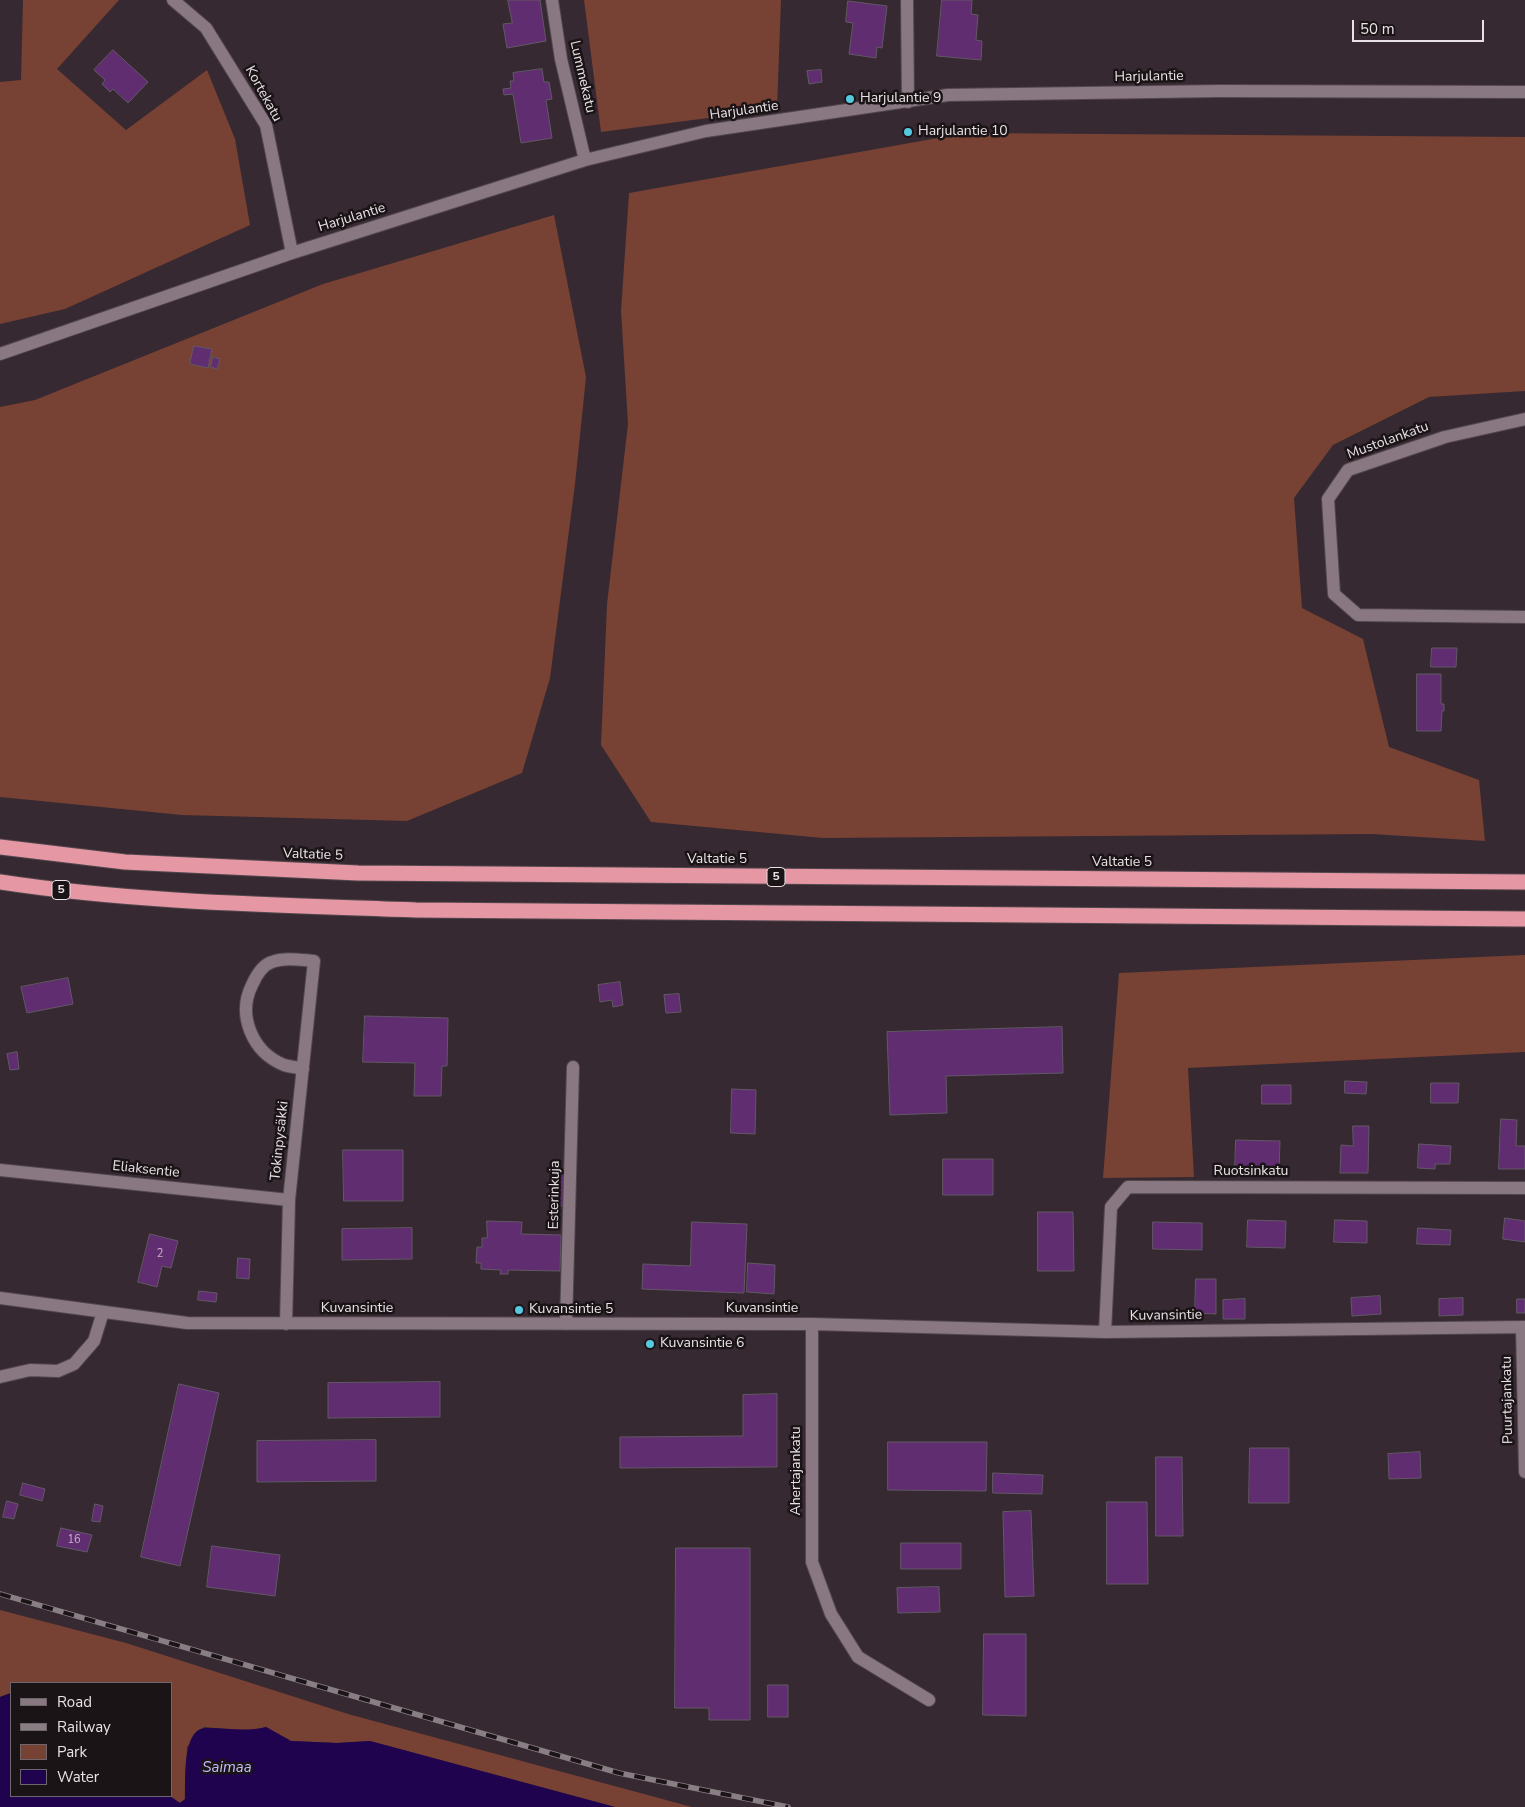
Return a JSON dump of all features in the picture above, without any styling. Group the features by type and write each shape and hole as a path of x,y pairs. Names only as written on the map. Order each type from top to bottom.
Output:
{"highway":[{"name":"Valtatie 5","path":"0,847 124,862 358,873 1525,882"},
{"name":"5","path":"0,882 122,896 274,905 416,910 1525,919"}],"street":[{"name":"Kortekatu","path":"174,0 206,28 266,125 292,253"},
{"name":"Lummekatu","path":"552,0 561,59 586,160"},
{"path":"907,0 908,102"},
{"name":"Harjulantie","path":"0,354 292,253 586,160 706,131 948,95 1180,91 1525,92"},
{"name":"Mustolankatu","path":"1525,419 1445,437 1348,470 1328,499 1334,594 1358,615 1525,617"},
{"name":"Tokinpysäkki","path":"286,1324 289,1200 303,1068 314,962 291,959 271,962 258,973 248,993 245,1015 249,1032 263,1050 283,1064 303,1068"},
{"name":"Esterinkuja","path":"566,1324 573,1067"},
{"name":"Eliaksentie","path":"0,1170 289,1200"},
{"name":"Ruotsinkatu","path":"1105,1332 1111,1207 1128,1187 1525,1188"},
{"name":"Kuvansintie","path":"0,1298 187,1323 812,1324 1105,1332 1524,1327"},
{"path":"0,1377 30,1370 58,1371 74,1364 94,1341 103,1312"},
{"name":"Ahertajankatu","path":"812,1324 812,1562 831,1614 858,1657 929,1700"},
{"name":"Puurtajankatu","path":"1524,1327 1525,1472"}],"green space":[{"path":"23,0 119,0 57,69 126,130 207,70 235,139 250,225 65,309 0,324 0,82 21,80"},
{"path":"584,0 781,0 777,109 601,132"},
{"path":"966,133 1525,137 1525,391 1429,397 1333,445 1294,498 1302,608 1363,639 1389,747 1479,780 1485,841 1372,834 823,838 651,822 601,745 607,604 628,424 621,311 629,193"},
{"path":"554,215 586,377 575,484 550,678 522,773 407,821 182,815 0,797 0,407 35,400 323,284"},
{"path":"1525,955 1525,1052 1188,1068 1194,1177 1103,1178 1119,973"},
{"path":"0,1610 126,1643 348,1714 692,1807 615,1807 370,1741 337,1743 291,1741 266,1727 249,1731 204,1727 187,1747 185,1800 179,1803 171,1797 172,1682 10,1682 10,1693 0,1697"}],"water":[{"name":"Saimaa","path":"10,1693 10,1797 171,1797 180,1803 185,1799 189,1746 193,1736 199,1730 207,1728 244,1730 266,1727 291,1741 337,1743 370,1741 615,1807 0,1807 0,1697"}],"building":[{"path":"508,0 540,0 546,41 507,48 503,24 512,23"},
{"path":"942,0 972,0 971,14 978,15 976,40 982,41 981,60 937,56"},
{"path":"848,1 887,6 882,48 877,47 876,58 849,54 853,23 846,22"},
{"path":"113,50 148,82 128,103 113,89 110,92 102,84 105,80 94,70"},
{"path":"542,69 544,82 549,82 552,99 546,100 552,138 521,143 513,94 504,95 503,89 511,88 510,81 514,81 513,73"},
{"path":"821,70 822,82 809,84 807,71"},
{"path":"194,346 212,349 208,368 190,364"},
{"path":"213,357 220,359 217,369 211,367"},
{"path":"1432,648 1457,648 1456,667 1431,667"},
{"path":"1417,674 1441,674 1441,704 1444,704 1444,711 1442,711 1441,731 1417,731"},
{"path":"68,978 73,1004 27,1013 21,987"},
{"path":"620,982 623,1005 613,1007 612,1000 600,1002 598,985"},
{"path":"679,994 681,1012 666,1013 664,995"},
{"path":"365,1016 448,1018 447,1066 442,1066 441,1096 414,1096 415,1063 363,1062"},
{"path":"1062,1027 1063,1073 946,1076 947,1113 890,1115 887,1032"},
{"path":"17,1052 19,1069 10,1070 7,1054"},
{"path":"1345,1081 1367,1082 1366,1094 1345,1093"},
{"path":"1431,1083 1459,1083 1458,1103 1431,1103"},
{"path":"1262,1085 1291,1085 1291,1104 1262,1104"},
{"path":"732,1089 756,1090 755,1134 731,1133"},
{"path":"1501,1119 1517,1120 1516,1146 1525,1146 1525,1169 1499,1169"},
{"path":"1353,1126 1369,1126 1368,1173 1340,1173 1341,1145 1353,1146"},
{"path":"1236,1140 1280,1141 1279,1171 1235,1169"},
{"path":"1419,1144 1451,1146 1450,1164 1435,1164 1435,1169 1418,1168"},
{"path":"343,1150 403,1150 403,1201 344,1201"},
{"path":"943,1159 993,1159 993,1195 943,1195"},
{"path":"555,1169 570,1170 570,1206 554,1206"},
{"path":"1038,1212 1073,1212 1074,1271 1038,1271"},
{"path":"1505,1218 1525,1221 1525,1242 1503,1239"},
{"path":"1248,1220 1286,1221 1285,1248 1247,1247"},
{"path":"1335,1220 1367,1221 1367,1243 1334,1242"},
{"path":"487,1221 522,1222 521,1234 561,1235 560,1271 508,1270 508,1274 500,1274 501,1270 481,1269 481,1263 476,1263 477,1247 482,1247 482,1238 487,1238"},
{"path":"692,1222 747,1224 744,1293 642,1289 643,1264 690,1266"},
{"path":"1153,1222 1202,1223 1202,1250 1153,1249"},
{"path":"412,1228 412,1259 342,1260 342,1229"},
{"path":"1418,1228 1451,1230 1450,1245 1417,1244"},
{"path":"150,1234 178,1241 171,1268 162,1266 157,1287 138,1282"},
{"path":"238,1258 250,1259 249,1279 237,1278"},
{"path":"748,1263 775,1265 774,1294 747,1292"},
{"path":"1196,1279 1216,1279 1216,1314 1195,1313"},
{"path":"199,1291 217,1293 216,1302 198,1300"},
{"path":"1380,1296 1381,1314 1352,1316 1351,1298"},
{"path":"1463,1298 1463,1315 1439,1316 1439,1299"},
{"path":"1245,1299 1245,1319 1223,1319 1223,1300"},
{"path":"1517,1299 1525,1299 1525,1313 1517,1313"},
{"path":"440,1382 440,1417 328,1418 328,1383"},
{"path":"179,1384 219,1393 180,1566 141,1557"},
{"path":"777,1394 777,1467 620,1468 620,1437 743,1436 743,1395"},
{"path":"376,1440 376,1481 257,1482 257,1441"},
{"path":"888,1442 987,1442 986,1491 888,1490"},
{"path":"1250,1448 1289,1448 1289,1503 1249,1503"},
{"path":"1420,1452 1421,1478 1389,1479 1388,1454"},
{"path":"1156,1457 1182,1457 1183,1536 1156,1536"},
{"path":"993,1473 1043,1475 1042,1494 993,1493"},
{"path":"23,1483 45,1489 42,1501 20,1495"},
{"path":"7,1501 18,1504 14,1519 3,1517"},
{"path":"1107,1502 1147,1502 1148,1584 1107,1584"},
{"path":"95,1504 103,1506 100,1522 92,1521"},
{"path":"1031,1511 1034,1596 1005,1597 1003,1512"},
{"path":"61,1528 92,1535 87,1552 57,1546"},
{"path":"901,1543 961,1543 961,1569 901,1569"},
{"path":"212,1546 280,1555 275,1596 207,1587"},
{"path":"676,1548 750,1548 750,1720 709,1720 709,1708 675,1708"},
{"path":"939,1587 940,1612 898,1613 897,1588"},
{"path":"984,1634 1026,1634 1026,1716 983,1715"},
{"path":"768,1685 788,1685 788,1717 768,1717"}],"railway":[{"path":"0,1594 619,1773 788,1807"}],"place":[{"name":"Harjulantie 9","path":"850,99"},
{"name":"Harjulantie 10","path":"908,132"},
{"name":"Kuvansintie 5","path":"519,1310"},
{"name":"Kuvansintie 6","path":"650,1344"}]}
